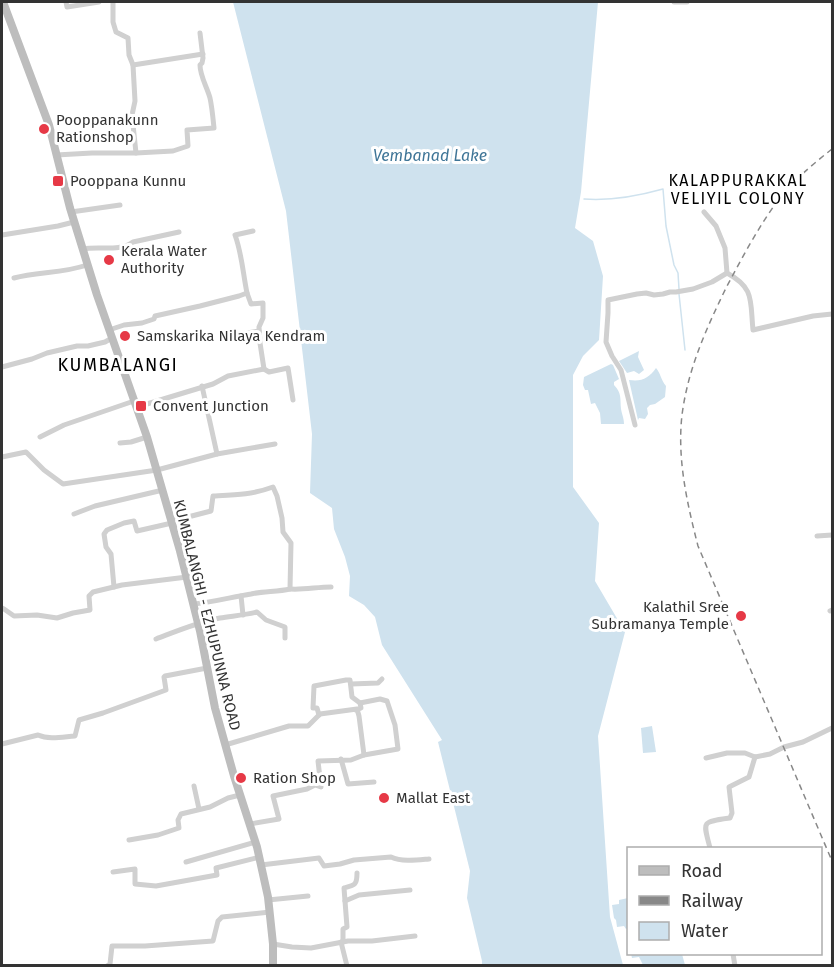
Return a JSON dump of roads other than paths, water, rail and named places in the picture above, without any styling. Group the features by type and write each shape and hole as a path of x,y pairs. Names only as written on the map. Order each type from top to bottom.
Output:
{"main road":[{"name":"KUMBALANGHI - EZHUPUNNA ROAD","path":"3,2 49,125 87,265 158,470 199,623 215,708 256,842 270,912 273,966"}],"street":[{"path":"66,2 67,7 99,2"},
{"path":"112,2 116,32 128,38 129,55 133,64 135,101 132,115 136,153"},
{"path":"674,2 687,2"},
{"path":"56,155 173,151 188,146 187,130 214,128 211,100 200,72 203,54 200,33"},
{"path":"133,64 203,54"},
{"path":"71,212 120,205"},
{"path":"704,212 716,225 725,248 727,273"},
{"path":"2,235 74,222"},
{"path":"253,231 235,235 240,248 246,293 251,304 263,303 263,318 259,331 264,369"},
{"path":"83,249 118,248 179,232"},
{"path":"14,278 74,270 87,265"},
{"path":"635,425 621,370 606,342 608,300 637,294 646,293 654,296 693,289 727,273"},
{"path":"727,273 743,284 749,293 753,330 813,316 832,314"},
{"path":"2,367 46,353 105,342 111,334 124,325 142,323 154,319 155,316 246,293"},
{"path":"234,335 259,331"},
{"path":"40,437 64,425 213,384 228,376 264,369 269,372 288,368 293,400"},
{"path":"202,386 218,454"},
{"path":"120,443 147,438"},
{"path":"2,457 26,452 44,470 63,484 158,470 218,454 275,444"},
{"path":"114,587 111,554 106,547 106,530 134,521 137,531 211,511 213,496 239,496 273,487 282,519 282,532 291,543 290,589"},
{"path":"74,514 95,506 163,490"},
{"path":"817,536 832,535"},
{"path":"2,609 14,616 37,615 57,618 90,610 89,596 93,592 187,577"},
{"path":"194,604 290,589 332,587"},
{"path":"241,596 243,615"},
{"path":"156,639 199,623 257,612 266,620 285,627 285,638"},
{"path":"2,744 38,735 55,738 75,736 79,720 166,690 165,676 207,668"},
{"path":"351,684 378,682 382,679"},
{"path":"250,824 279,819 273,796 307,789 315,785 321,787 318,761 351,760 364,755 398,749 395,725 387,701 380,699 360,703 352,697 351,680 314,686 313,708 317,708 319,715"},
{"path":"225,745 289,726 308,726 319,715 356,710 361,708 360,703"},
{"path":"356,710 361,727 364,755"},
{"path":"706,758 727,753 745,753 755,757 770,754 832,728"},
{"path":"710,847 706,824 710,821 730,818 732,813 729,787 749,777 755,757"},
{"path":"341,759 348,784 374,782"},
{"path":"194,786 199,809"},
{"path":"129,840 158,835 179,828 178,820 182,814 210,807 240,795"},
{"path":"186,862 256,842"},
{"path":"113,872 135,869 135,884 156,885 217,875 216,868 260,861 319,858 324,866 354,860 391,857 411,860 429,858"},
{"path":"347,966 342,942 343,929 347,927 344,888 357,882 357,873"},
{"path":"345,901 358,895 410,890"},
{"path":"268,900 309,896"},
{"path":"107,966 110,964 112,946 145,946 213,940 218,921 222,917 270,912"},
{"path":"273,944 311,948 342,942 415,936"}],"water":[{"name":"Vembanad Lake","path":"233,2 598,2 581,192 575,228 593,241 603,276 599,340 583,356 573,375 573,487 599,523 595,581 625,632 598,736 610,917 623,965 482,965 467,898 470,871 438,742 442,740 382,645 375,617 364,605 349,596 350,576 334,529 332,508 310,493 312,434 286,211"},
{"path":"639,351 638,357 644,370 639,374 634,371 627,373 619,361"},
{"path":"611,364 619,379 614,382 614,385 619,393 624,424 601,424 600,413 595,403 591,404 588,390 585,390 583,385 584,377"},
{"path":"656,368 666,386 665,397 647,408 648,414 645,419 639,418 638,420 629,380 645,378"},
{"path":"652,726 656,752 643,753 641,728"},
{"path":"627,898 626,929 624,926 617,927 614,918 612,905 619,904 619,900"},
{"path":"631,955 682,955 685,965 643,965 639,957 632,958"}],"waterway":[{"path":"584,199 624,197 663,189 666,226 674,265 678,273 679,289"},
{"path":"679,294 685,350"}],"railway":[{"path":"832,149 804,172 779,199 758,230 733,275 699,348 685,398 681,431 684,481 698,546 832,861"}],"place":[{"name":"Pooppanakunn Rationshop","path":"44,129"},
{"name":"Pooppana Kunnu","path":"58,181"},
{"name":"Kerala Water Authority","path":"109,260"},
{"name":"Samskarika Nilaya Kendram","path":"125,336"},
{"name":"Convent Junction","path":"141,406"},
{"name":"Kalathil Sree Subramanya Temple","path":"741,616"},
{"name":"Ration Shop","path":"241,778"},
{"name":"Mallat East","path":"384,798"}],"district":[{"name":"KALAPPURAKKAL VELIYIL COLONY","path":"738,189"},
{"name":"KUMBALANGI","path":"118,365"}]}
